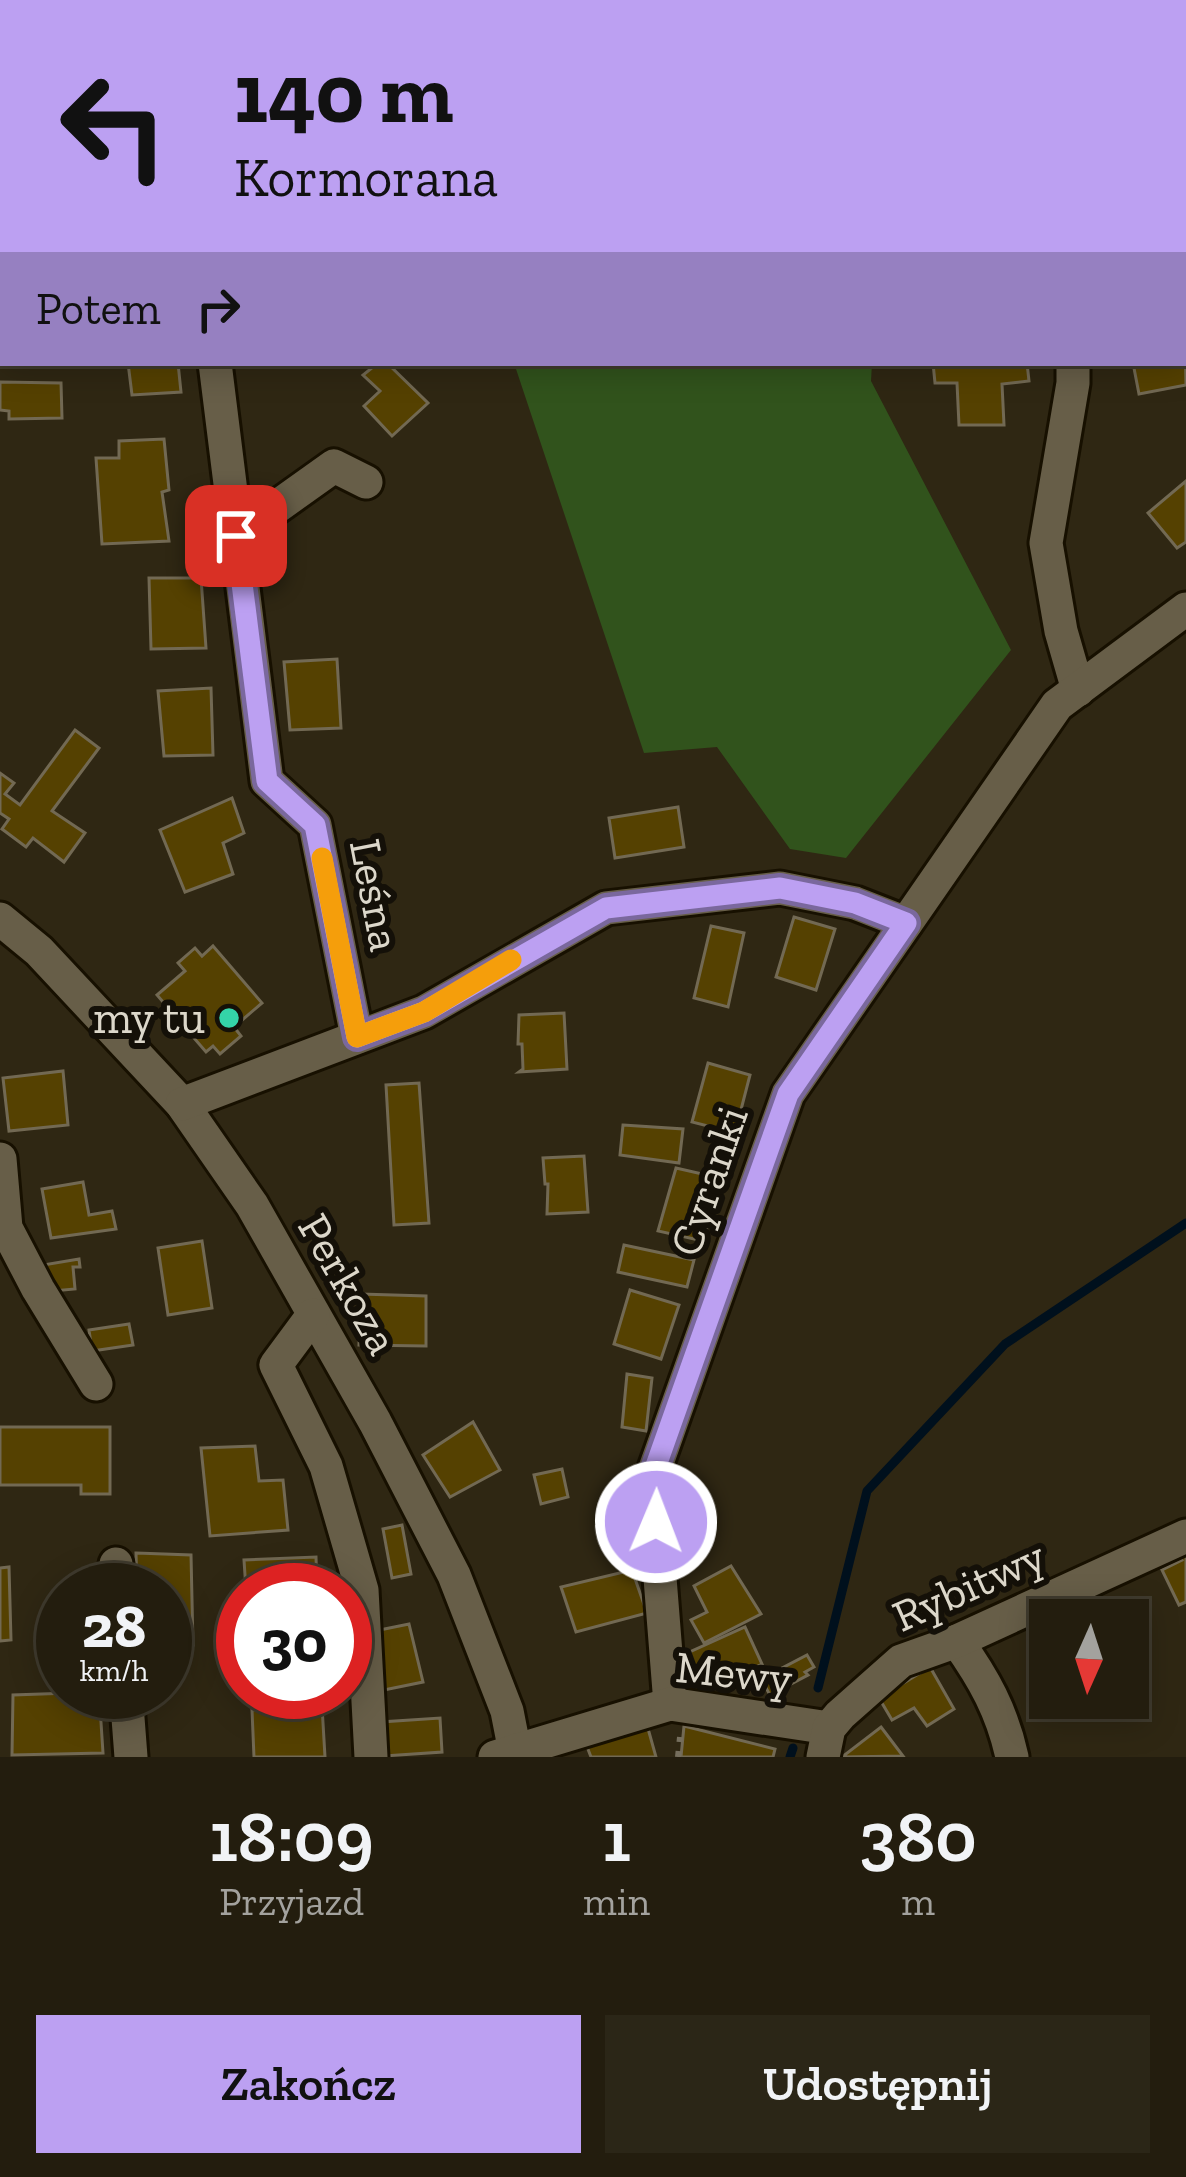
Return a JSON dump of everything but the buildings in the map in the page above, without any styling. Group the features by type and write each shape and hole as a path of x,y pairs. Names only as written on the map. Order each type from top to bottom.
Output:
{"street":[{"name":"Leśna","path":"215,366 267,781 315,825 357,1037"},
{"path":"1072,366 1046,543 1061,631 1078,691"},
{"path":"236,536 334,466 366,482"},
{"name":"Cyranki","path":"670,1704 652,1477 788,1094 1057,705 1186,609"},
{"path":"1129,653 1186,645"},
{"path":"182,1103 424,1012 606,908 780,888 855,903 906,923"},
{"name":"Perkoza","path":"0,919 39,951 182,1103 252,1205 375,1422 454,1575 490,1662 509,1754"},
{"path":"0,1160 6,1228 96,1384"},
{"path":"314,1315 276,1365 326,1466 362,1590 371,1757"},
{"name":"Rybitwy","path":"826,1743 902,1661 1126,1567 1186,1536"},
{"path":"957,1641 990,1689 1012,1757"},
{"name":"Mewy","path":"509,1754 670,1704 826,1743"},
{"path":"128,1719 131,1757"}],"green space":[{"path":"515,366 872,366 871,381 1011,650 846,858 790,849 717,747 644,753"}],"waterway":[{"path":"818,1688 867,1491 1005,1344 1186,1223"},
{"path":"790,1757 793,1748"}],"slow traffic":[{"path":"322,858 357,1037 424,1012 511,960"}],"place":[{"name":"my tu","path":"229,1018"}],"route":[{"path":"236,536 267,781 315,825 357,1037 424,1012 606,908 780,888 855,903 906,923 788,1094 652,1477 656,1522"}]}
